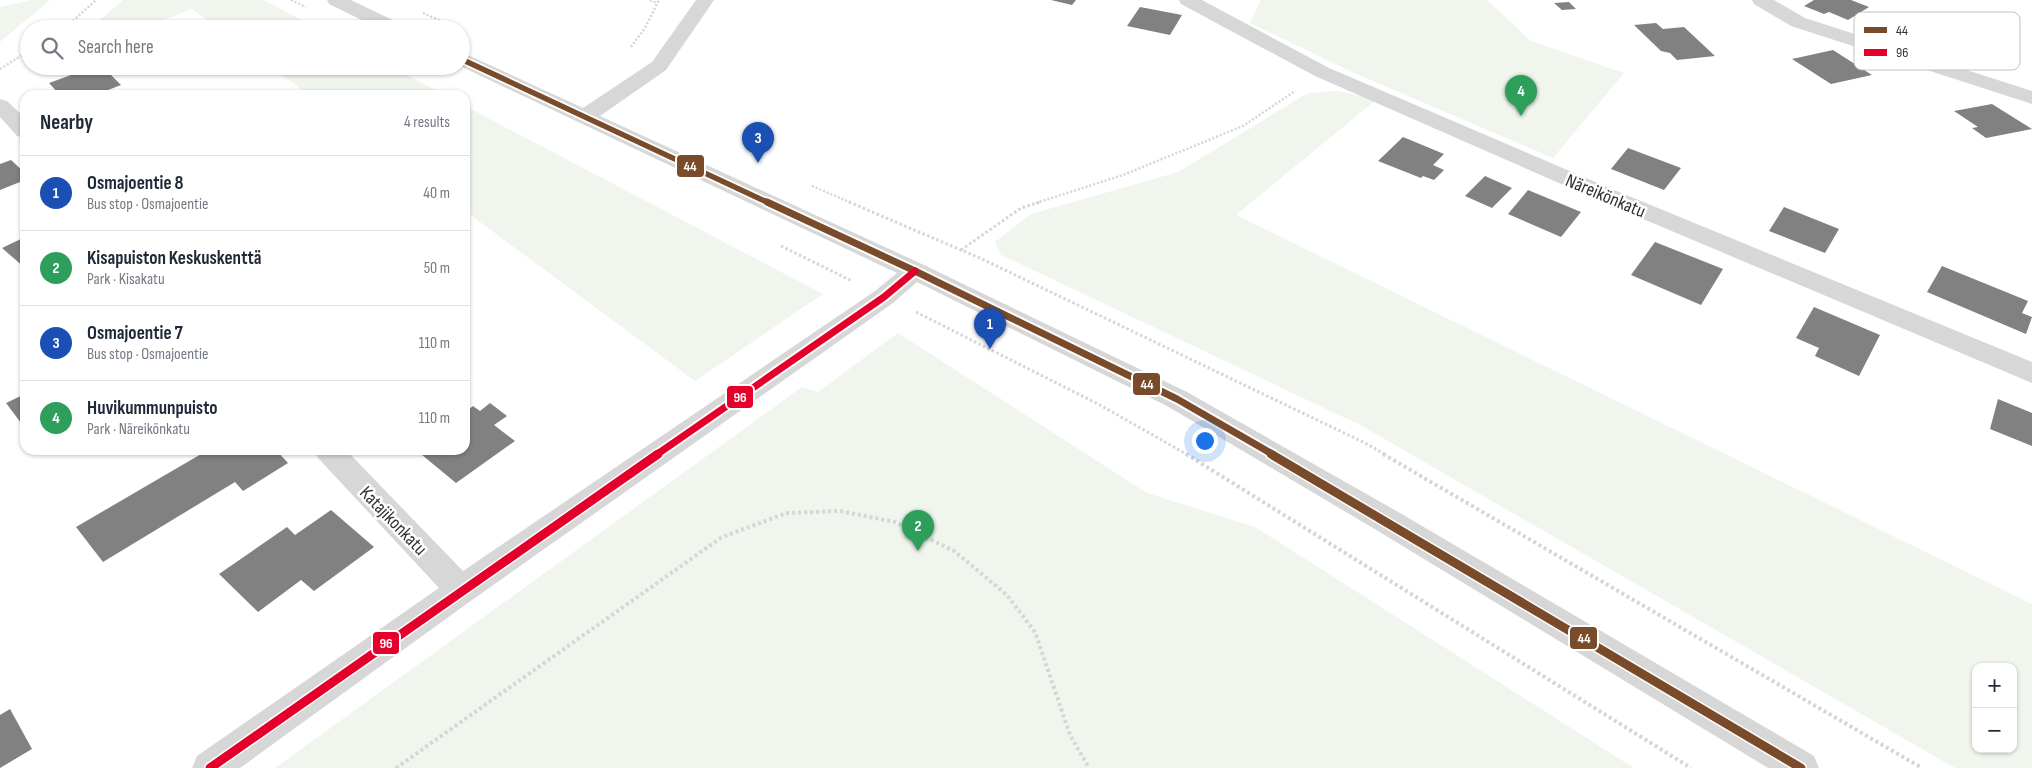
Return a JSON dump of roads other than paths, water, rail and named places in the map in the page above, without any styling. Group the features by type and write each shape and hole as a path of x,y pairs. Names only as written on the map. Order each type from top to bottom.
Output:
{"street":[{"path":"336,0 377,20"},
{"path":"585,116 659,66 705,0"},
{"name":"Näreikönkatu","path":"1188,0 1322,72 1599,192 2032,373"},
{"path":"1761,0 1798,22 1854,40"},
{"path":"470,63 915,271 1177,399 1389,522 1801,768"},
{"path":"1946,70 2032,98"},
{"path":"0,105 20,126"},
{"path":"210,768 461,590 884,297 915,271"},
{"name":"Katajikonkatu","path":"333,455 461,590"}],"place":[{"name":"Huvikummunpuisto","path":"1521,116"},
{"name":"Osmajoentie 7","path":"758,163"},
{"name":"Osmajoentie 8","path":"990,349"},
{"name":"Kisapuiston Keskuskenttä","path":"918,551"}]}
